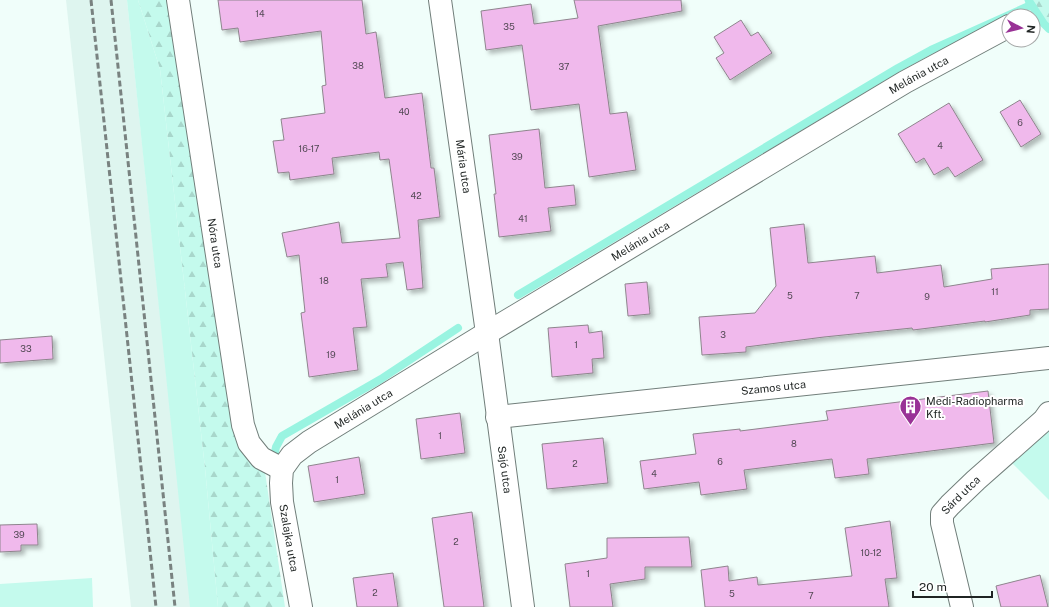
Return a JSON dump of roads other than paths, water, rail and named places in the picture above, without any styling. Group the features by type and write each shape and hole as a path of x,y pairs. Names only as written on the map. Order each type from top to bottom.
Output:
{"street":[{"name":"Nóra utca","path":"178,0 243,425 249,443 261,458 274,465"},
{"name":"Mária utca","path":"440,0 487,333"},
{"name":"Melánia utca","path":"274,465 487,333 905,82 1001,30"},
{"name":"Sajó utca","path":"487,333 523,607"},
{"name":"Szamos utca","path":"497,417 1049,358"},
{"name":"Sárd utca","path":"962,607 942,523 942,514 950,504 1044,420 1049,413"},
{"name":"Szalajka utca","path":"274,465 281,483 282,502 301,607"}],"waterway":[{"path":"1029,1 1049,29"},
{"path":"518,295 898,68 931,50 1031,5"},
{"path":"273,462 276,447 282,436 381,379 458,328"}],"railway":[{"path":"91,0 156,607"},
{"path":"111,0 175,607"}],"place":[{"name":"Medi-Radiopharma Kft.","path":"910,426"}]}
